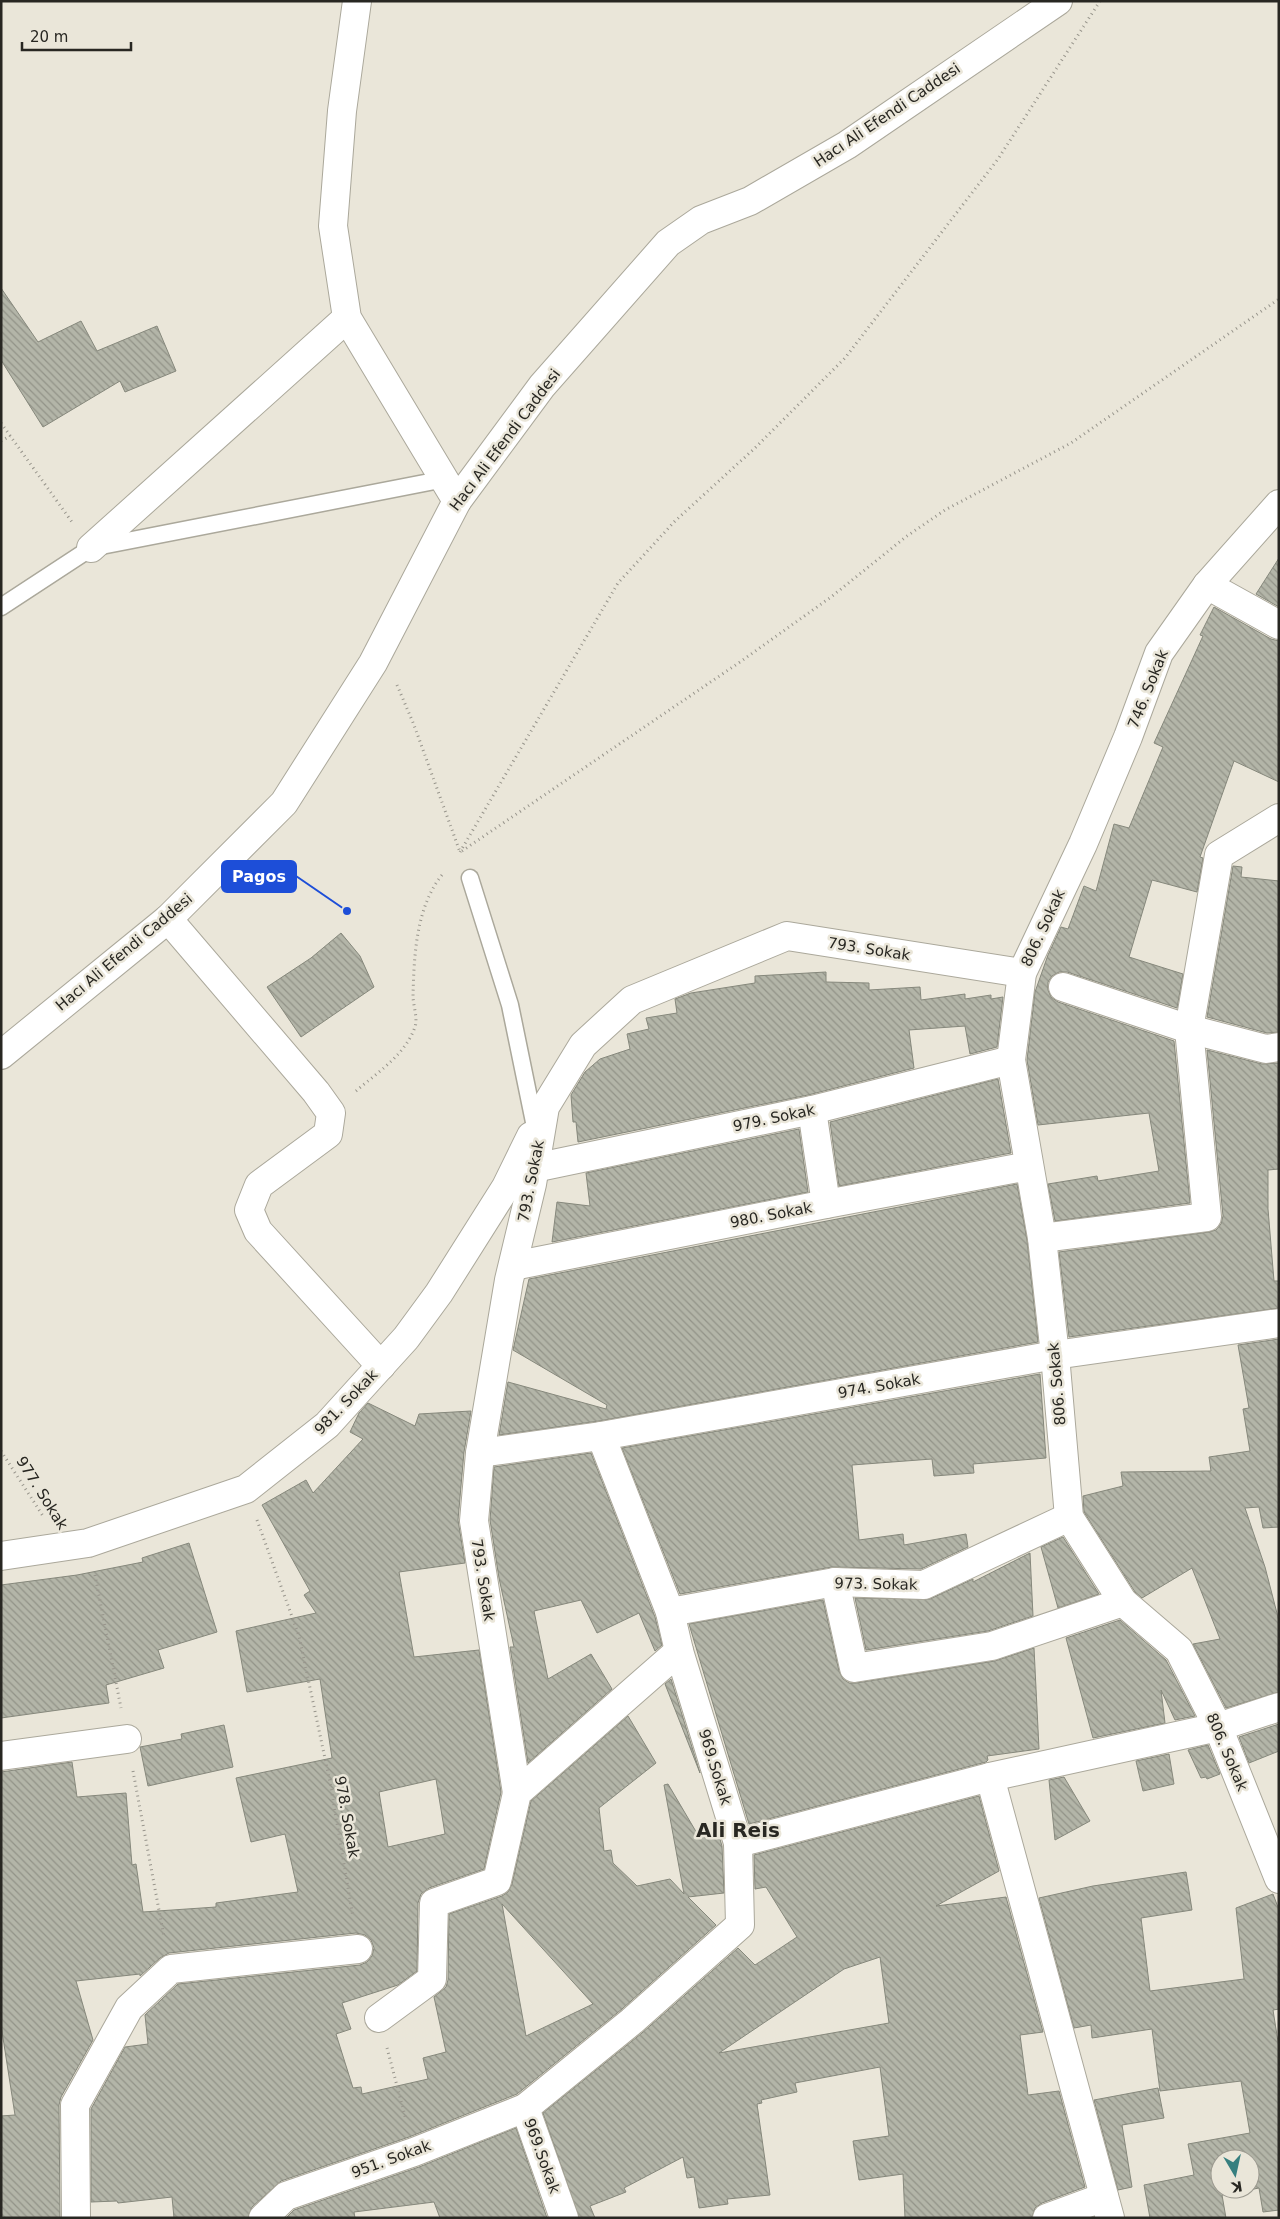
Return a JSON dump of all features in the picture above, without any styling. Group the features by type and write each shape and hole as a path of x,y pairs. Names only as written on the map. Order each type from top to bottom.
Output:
{"street":[{"path":"357,1 342,111 333,226 347,318 451,490"},
{"name":"Hacı Ali Efendi Caddesi","path":"1,1055 168,919 284,803 377,655 451,490 668,243 701,220 750,201 847,145 1058,1"},
{"path":"91,548 347,318"},
{"name":"746. Sokak","path":"1083,844 1128,737 1159,654 1207,585 1279,504"},
{"path":"1207,585 1279,625"},
{"path":"1042,1238 1207,1217 1189,1029 1219,854 1279,818"},
{"name":"806. Sokak","path":"1083,844 1022,973 1011,1060 1042,1238 1055,1355 1069,1517 1123,1602 1179,1650 1218,1727 1279,1879"},
{"path":"168,919 331,1113 328,1134 259,1185 249,1210 258,1231 381,1366"},
{"name":"793. Sokak","path":"517,1793 474,1522 480,1453 513,1266 534,1168 540,1117 583,1045 632,1000 787,936 1022,973"},
{"path":"1064,987 1189,1029 1266,1049 1279,1048"},
{"name":"979. Sokak","path":"534,1168 812,1110 1011,1060"},
{"path":"812,1110 826,1204"},
{"name":"981. Sokak","path":"1,1556 88,1543 246,1489 327,1425 406,1338 439,1293 506,1186 540,1117"},
{"name":"980. Sokak","path":"513,1266 1029,1166"},
{"name":"974. Sokak","path":"480,1453 601,1436 1055,1355 1279,1323"},
{"name":"969.Sokak","path":"564,2218 525,2108 632,2021 740,1926 738,1843 679,1652 670,1612 601,1436"},
{"name":"973. Sokak","path":"670,1612 836,1582 924,1585 1069,1517"},
{"path":"836,1582 854,1668 992,1646 1123,1602"},
{"path":"379,2018 432,1979 434,1903 498,1881 517,1793 679,1652"},
{"path":"738,1843 990,1777 1218,1727 1279,1707"},
{"path":"1,1756 127,1739"},
{"path":"990,1777 1107,2208 1047,2218"},
{"path":"76,2218 75,2105 129,2008 171,1969 358,1949"},
{"name":"951. Sokak","path":"263,2218 286,2196 414,2152 525,2108"}],"lane":[{"path":"1,607 91,548 451,490"},
{"path":"470,878 510,1005 540,1117"}],"path":[{"path":"455,858 618,583 675,522 756,448 845,358 998,159 1100,1"},
{"path":"460,852 740,662 831,597 907,536 945,510 1071,443 1279,299"},
{"path":"1,423 91,548"},
{"path":"1,441 10,436"},
{"path":"414,725 470,878"},
{"path":"331,1113 402,1052 416,1025 413,997 418,929 435,884 445,871"},
{"name":"977. Sokak","path":"1,1451 63,1548"},
{"name":"978. Sokak","path":"246,1489 299,1636 330,1782 358,1949"},
{"path":"379,2018 414,2152"}],"building":[{"path":"1,288 38,342 81,321 97,351 157,326 176,371 125,392 120,381 43,427 1,360"},
{"path":"1279,558 1279,607 1256,594"},
{"path":"1214,607 1271,639 1279,641 1279,782 1234,761 1200,857 1203,858 1197,892 1152,880 1129,957 1183,974 1177,1008 1067,972 1059,972 1052,976 1048,982 1048,990 1051,997 1058,1002 1174,1041 1190,1203 1055,1221 1048,1184 1097,1176 1098,1181 1159,1171 1149,1113 1038,1125 1027,1060 1035,992 1048,955 1061,927 1068,929 1084,886 1096,891 1114,824 1129,828 1163,747 1154,743 1203,636 1200,635"},
{"path":"1233,866 1242,867 1241,877 1279,881 1279,1032 1267,1033 1207,1017"},
{"path":"341,933 360,956 374,987 301,1037 267,987 311,958"},
{"path":"826,972 826,982 869,983 869,990 920,987 921,1000 965,994 965,999 991,995 991,999 1003,997 997,1047 970,1054 965,1026 909,1030 914,1068 808,1095 578,1142 576,1122 573,1122 571,1095 585,1072 600,1059 630,1049 627,1034 649,1029 646,1018 677,1013 675,999 691,993 755,983 755,976"},
{"path":"1207,1050 1262,1064 1279,1063 1279,1169 1268,1170 1268,1209 1274,1281 1279,1281 1279,1308 1069,1337 1059,1252 1209,1232 1216,1230 1221,1224 1223,1216"},
{"path":"998,1079 1011,1153 839,1186 830,1122"},
{"path":"799,1129 808,1192 552,1242 557,1202 590,1206 586,1173"},
{"path":"1017,1184 1027,1240 1038,1342 599,1421 499,1435 508,1382 606,1409 607,1405 513,1350 529,1279"},
{"path":"1279,1339 1279,1527 1263,1528 1259,1507 1245,1508 1265,1567 1279,1621 1279,1692 1226,1708 1193,1644 1220,1639 1192,1568 1142,1598 1135,1592 1084,1512 1083,1496 1123,1486 1121,1472 1211,1471 1209,1457 1250,1451 1243,1409 1249,1408 1238,1345"},
{"path":"1040,1374 1046,1458 973,1464 974,1473 934,1476 932,1459 852,1465 859,1540 903,1534 904,1545 966,1534 968,1547 921,1569 832,1567 680,1594 622,1448"},
{"path":"368,1403 415,1426 419,1414 471,1411 464,1452 458,1520 465,1563 399,1572 414,1657 479,1650 501,1792 484,1869 429,1888 421,1894 418,1903 417,1971 398,1985 342,2003 351,2029 336,2034 353,2088 361,2087 362,2094 428,2079 423,2058 446,2052 434,1997 446,1987 448,1980 449,1914 502,1896 508,1892 512,1884 531,1801 628,1716 656,1763 599,1808 604,1851 611,1850 613,1863 637,1886 670,1879 684,1894 664,1785 668,1784 698,1835 716,1826 722,1846 724,1893 688,1897 716,1925 622,2009 517,2094 409,2137 281,2181 252,2207 248,2218 174,2218 172,2197 118,2203 117,2201 91,2202 91,2109 125,2047 148,2044 145,2015 178,1984 360,1965 367,1962 372,1956 374,1948 371,1940 365,1935 356,1933 169,1953 160,1958 140,1976 140,1974 76,1981 93,2040 61,2097 59,2105 60,2218 1,2218 1,2116 15,2115 1,2025 1,1772 72,1762 77,1797 126,1793 132,1865 136,1864 143,1912 216,1907 216,1903 298,1892 285,1834 251,1842 236,1778 332,1758 320,1679 247,1692 236,1631 316,1613 304,1595 310,1591 262,1505 306,1480 313,1493 363,1439 350,1432 359,1413","holes":["436,1779 445,1834 388,1847 379,1792","502,1904 593,2004 526,2036"]},
{"path":"591,1453 655,1617 662,1645 655,1651 639,1613 597,1633 581,1600 534,1611 548,1679 591,1654 612,1689 528,1763 510,1647 514,1647 499,1578 490,1520 494,1467"},
{"path":"1063,1537 1099,1594 1058,1608 1041,1547"},
{"path":"189,1543 217,1632 158,1650 164,1668 106,1685 109,1703 1,1718 1,1585 77,1575 143,1562 142,1558"},
{"path":"1030,1553 1033,1616 988,1631 866,1650 855,1598 930,1599 973,1579 973,1582"},
{"path":"823,1600 839,1671 843,1679 849,1683 995,1661 1034,1648 1039,1749 987,1756 988,1760 986,1762 749,1824 689,1624"},
{"path":"1120,1620 1166,1660 1195,1716 1175,1720 1161,1690 1165,1723 1093,1738 1066,1638"},
{"path":"671,1679 700,1773 665,1684"},
{"path":"1279,1724 1279,1751 1249,1763 1239,1737"},
{"path":"224,1725 233,1767 148,1786 140,1747 182,1739 181,1734"},
{"path":"1208,1745 1220,1774 1207,1779 1206,1777 1201,1778 1188,1750"},
{"path":"1169,1754 1174,1784 1143,1791 1136,1761"},
{"path":"1064,1777 1090,1821 1055,1840 1049,1780"},
{"path":"979,1796 999,1871 936,1906 1006,1897 1043,2032 1020,2035 1028,2095 1059,2091 1085,2187 1042,2203 1035,2208 1032,2217 905,2218 903,2174 859,2180 853,2141 889,2136 880,2067 795,2083 797,2092 761,2100 762,2103 757,2104 770,2195 727,2199 728,2204 699,2208 694,2177 687,2178 683,2157 624,2188 626,2192 590,2206 595,2218 579,2218 543,2113 642,2033 738,1948 755,1965 797,1937 766,1887 755,1889 754,1855","holes":["880,1957 889,2023 719,2053 844,1969"]},
{"path":"1186,1872 1192,1910 1141,1918 1150,1991 1244,1979 1236,1908 1273,1894 1279,1910 1279,2009 1273,2010 1279,2048 1279,2210 1263,2212 1260,2194 1260,2149 1210,2149 1210,2199 1223,2199 1226,2218 1150,2218 1144,2185 1194,2175 1188,2144 1250,2133 1241,2081 1160,2091 1152,2029 1092,2038 1091,2025 1074,2028 1039,1898 1093,1886"},
{"path":"1158,2088 1164,2118 1122,2125 1132,2187 1118,2190 1094,2100"},
{"path":"516,2128 547,2218 440,2218 434,2202 354,2212 355,2218 286,2218 294,2210 419,2167"}],"place":[{"name":"Pagos","path":"347,911"}],"district":[{"name":"Ali Reis","path":"738,1830"}]}
